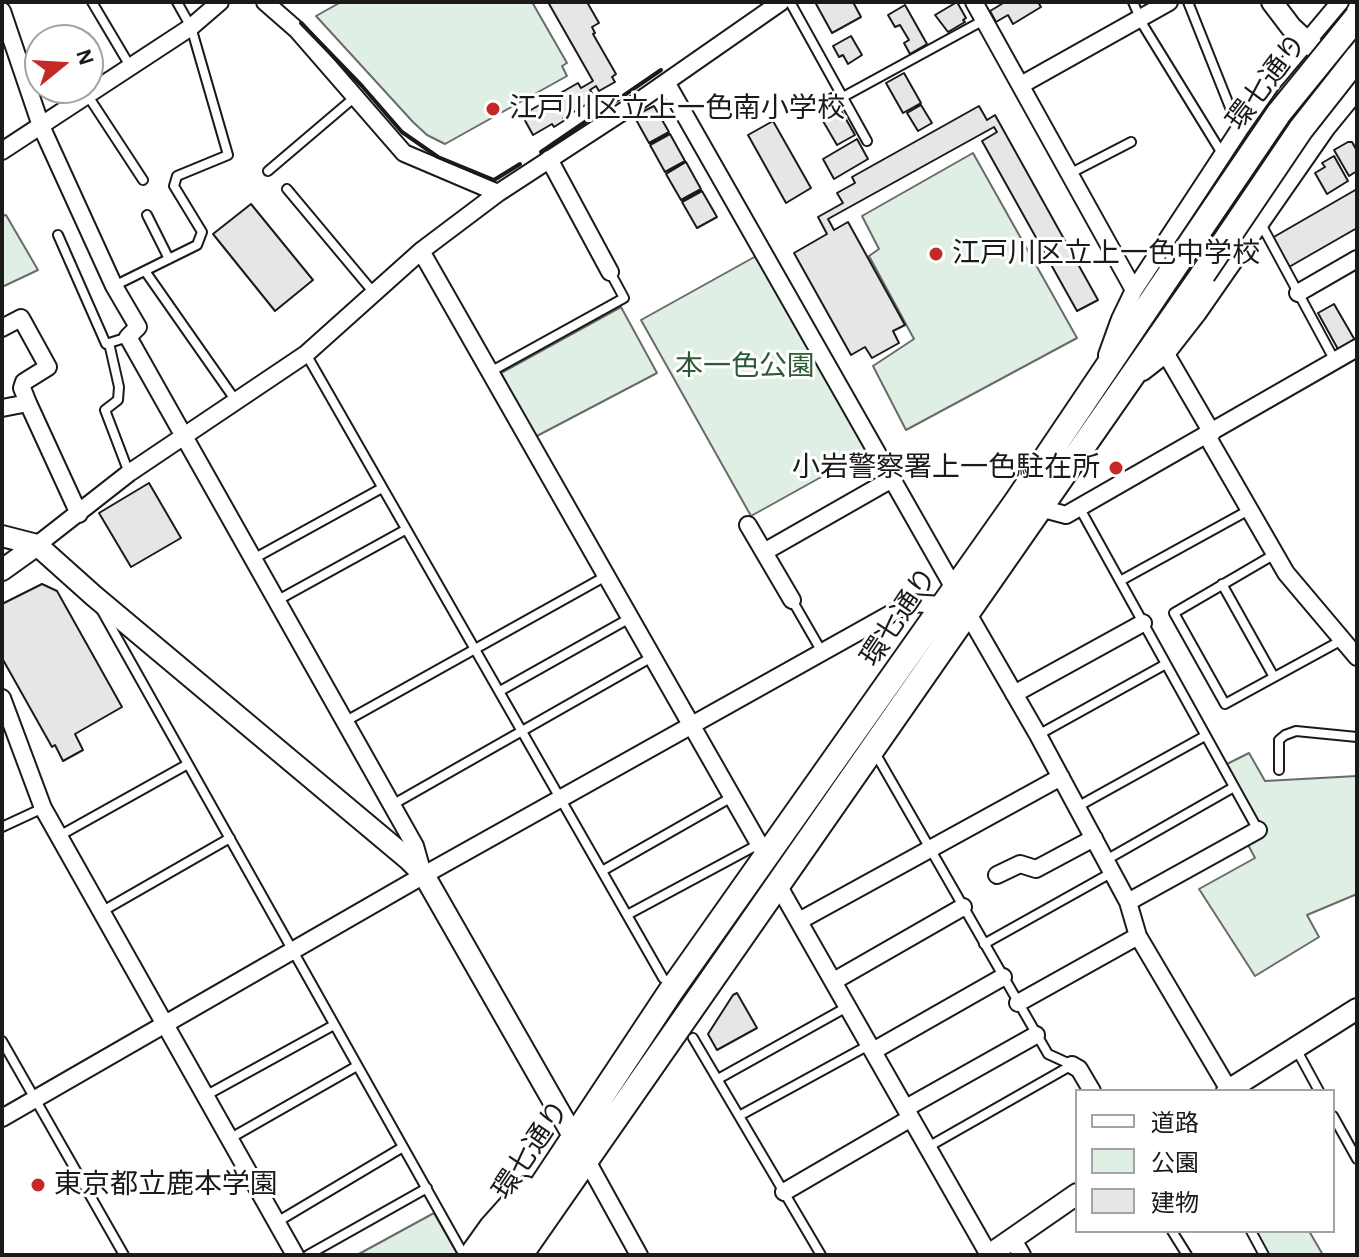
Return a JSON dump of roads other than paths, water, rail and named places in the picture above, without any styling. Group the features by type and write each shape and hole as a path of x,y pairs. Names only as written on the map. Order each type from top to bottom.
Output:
{"main road":[{"name":"環七通り","path":"520,1255 671,991 763,850 860,726 1097,383 1261,137 1357,17"},
{"name":"環七通り","path":"496,1255 581,1149 778,885 1301,129 1357,58"},
{"path":"467,1252 581,1149"},
{"path":"539,1255 581,1149"}],"street":[{"path":"104,85 191,27 220,2"},
{"path":"265,2 297,30 404,153 498,193"},
{"path":"2,570 129,473 306,354 421,251 498,193 781,2"},
{"path":"974,2 1134,290"},
{"path":"1021,85 1169,2"},
{"path":"1272,2 1307,42 1357,80"},
{"path":"1097,383 1134,290 1272,83 1340,2"},
{"path":"2,11 41,126 114,286 138,327 128,337 346,721 415,846 424,875 639,1255"},
{"path":"2,1118 424,875 910,603 948,597 892,479 666,82"},
{"path":"1124,387 1166,354 1326,129 1357,91"},
{"path":"2,151 75,104"},
{"path":"549,159 610,272"},
{"path":"421,251 763,850"},
{"path":"1298,293 1357,259"},
{"path":"2,328 21,318 48,367 24,382 22,388 79,514"},
{"path":"1040,508 1066,515 1357,348"},
{"path":"1166,354 1286,573 1357,657"},
{"path":"2,408 28,403"},
{"path":"764,552 892,479"},
{"path":"748,525 792,600"},
{"path":"2,536 37,545 424,875"},
{"path":"967,612 1109,866 1128,902 1138,936 1227,1089"},
{"path":"1014,694 1143,623"},
{"path":"2,698 43,808 295,1255"},
{"path":"799,921 1061,777"},
{"path":"1128,902 1258,830"},
{"path":"997,875 1020,864 1036,869 1094,838"},
{"path":"778,885 989,1255 1017,1247 1075,1196"},
{"path":"834,981 963,907"},
{"path":"1018,1003 1138,936"},
{"path":"871,1048 1003,977"},
{"path":"1230,1089 1357,1009"},
{"path":"784,1192 1036,1035"},
{"path":"1072,1065 1079,1069 1091,1089"}],"lane":[{"path":"92,2 131,67"},
{"path":"114,286 197,245 202,232 174,186 177,176 228,155 191,27 177,2"},
{"path":"790,2 867,141"},
{"path":"1133,2 1143,25 1223,155"},
{"path":"1188,2 1239,130"},
{"path":"843,97 984,19"},
{"path":"268,171 355,97"},
{"path":"93,104 143,180"},
{"path":"1071,173 1131,142"},
{"path":"287,189 374,294"},
{"path":"147,215 169,259"},
{"path":"1260,224 1335,361"},
{"path":"58,235 106,344 128,337"},
{"path":"145,271 237,401"},
{"path":"490,372 624,298 610,272"},
{"path":"109,343 119,387 118,400 105,410 129,473"},
{"path":"306,354 663,978"},
{"path":"255,558 382,488"},
{"path":"1079,507 1258,830"},
{"path":"1120,581 1250,509"},
{"path":"278,600 405,530"},
{"path":"1275,554 1174,613 1225,704 1343,640"},
{"path":"346,721 606,575"},
{"path":"1222,584 1274,677"},
{"path":"94,596 403,1147 467,1252"},
{"path":"792,600 822,652"},
{"path":"500,691 630,618"},
{"path":"392,805 653,656"},
{"path":"1038,735 1166,664"},
{"path":"1279,770 1279,740 1285,735 1296,731 1357,737"},
{"path":"1077,807 1205,736"},
{"path":"873,748 1036,1035 1048,1054 1072,1065"},
{"path":"59,836 188,764"},
{"path":"984,944 1234,787"},
{"path":"602,871 732,796"},
{"path":"2,827 43,808"},
{"path":"101,912 230,838"},
{"path":"627,915 763,850"},
{"path":"718,1079 848,1007"},
{"path":"205,1096 334,1025"},
{"path":"693,1038 821,1255"},
{"path":"2,1041 124,1255"},
{"path":"1295,1047 1318,1089"},
{"path":"739,1116 871,1048"},
{"path":"928,1147 1072,1065"},
{"path":"229,1139 357,1066"},
{"path":"1335,1120 1357,1159"},
{"path":"276,1222 403,1147"},
{"path":"308,1255 427,1188"},
{"path":"1173,1233 1187,1255"},
{"path":"1252,1233 1264,1255"}],"place":[{"name":"江戸川区立上一色南小学校","path":"493,109"},
{"name":"江戸川区立上一色中学校","path":"936,254"},
{"name":"小岩警察署上一色駐在所","path":"1116,468"},
{"name":"東京都立鹿本学園","path":"38,1185"}],"park label":[{"name":"本一色公園","path":"745,367"}]}
